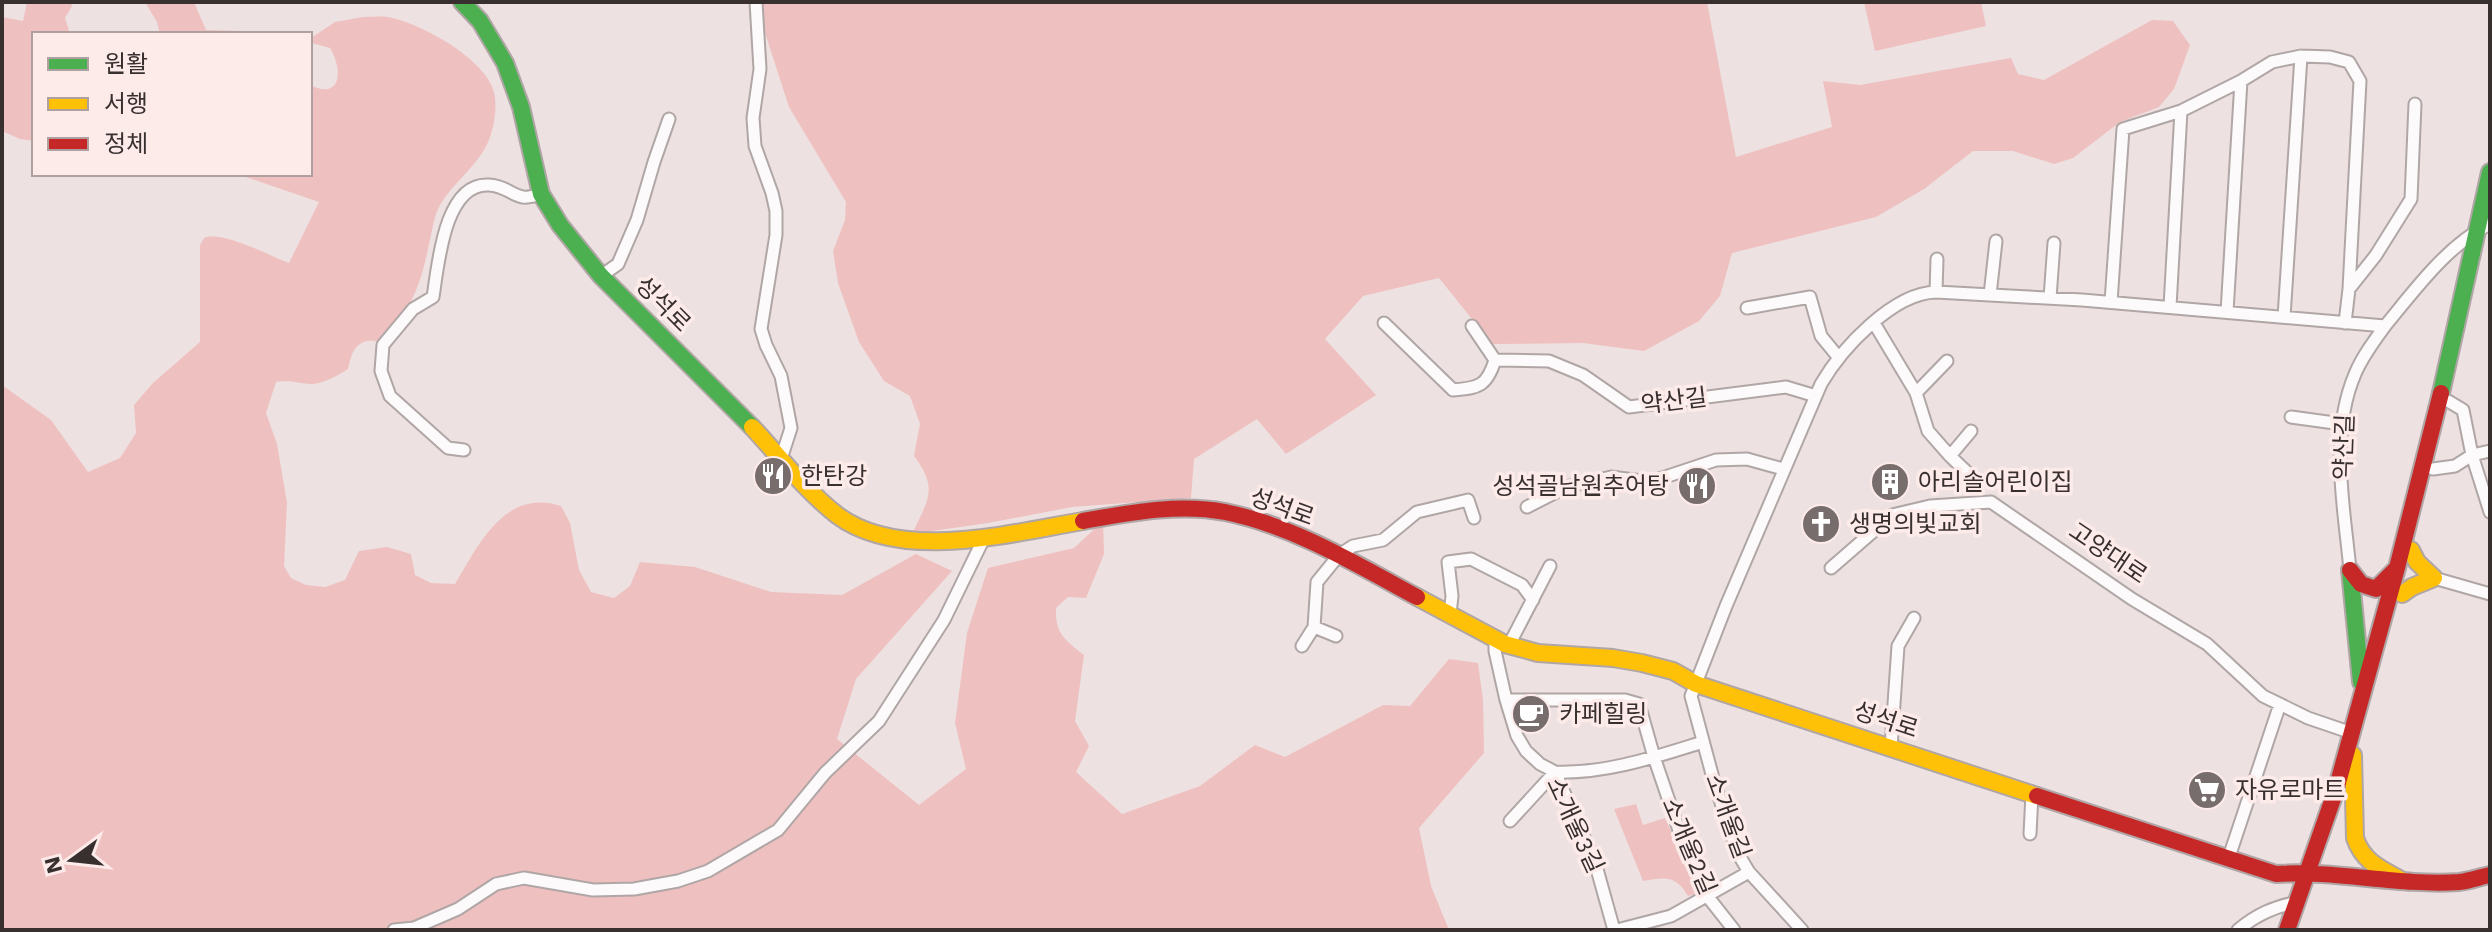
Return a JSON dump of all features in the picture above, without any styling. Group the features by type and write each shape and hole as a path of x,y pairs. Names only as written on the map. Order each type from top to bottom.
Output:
{"street":[{"name":"성석로","path":"463,2 501,52 510,70 541,194 560,225 601,276 814,495 840,517 879,535 925,542 985,536 1141,511 1183,509 1224,512 1282,529 1339,555 1502,642 1538,653 1613,658 1673,671 1696,684 2276,874 2314,873 2354,878 2461,882 2490,875"},
{"path":"756,2 760,69 753,118 755,146 776,211 776,235 761,329 781,376 791,428 781,459"},
{"path":"2284,317 2301,56"},
{"path":"2111,302 2123,129 2181,111 2272,62 2301,56 2330,57 2349,62 2360,81 2345,323"},
{"path":"2227,312 2241,81"},
{"path":"2349,289 2376,255 2411,199 2415,104"},
{"path":"2170,307 2181,111"},
{"path":"601,276 618,264 637,220 669,119"},
{"path":"2287,930 2314,873 2402,594 2486,228 2490,172"},
{"path":"464,450 448,448 390,396 381,371 383,345 413,309 433,297 450,214 466,192 484,184 503,186 523,198 541,194"},
{"path":"2301,930 2486,228"},
{"name":"약산길","path":"2350,570 2341,462 2342,424 2348,391 2356,370 2385,326 2433,268 2486,228"},
{"path":"1990,295 1996,241"},
{"path":"2050,298 2054,243"},
{"path":"1936,292 1937,259"},
{"path":"1696,684 1816,396 1839,358 1874,323 1908,298 1923,292 1936,292 2050,298 2385,326"},
{"path":"1747,308 1810,297 1821,336 1839,358"},
{"path":"1384,323 1453,390 1474,388 1490,378 1495,360 1472,326"},
{"path":"1874,323 1916,393 1928,431 1971,476"},
{"name":"약산길","path":"1495,360 1549,361 1583,375 1629,407 1786,387 1816,396"},
{"path":"1916,393 1947,361"},
{"path":"2448,401 2463,410 2472,455 2490,512"},
{"path":"2291,417 2342,424"},
{"path":"1950,456 1971,431"},
{"path":"2433,469 2455,466 2472,455 2490,451"},
{"path":"1527,507 1566,487 1611,477 1650,482 1716,460 1747,459 1783,469"},
{"path":"1302,646 1314,627 1317,582 1339,555 1353,546 1383,540 1417,512 1468,500 1474,518"},
{"name":"고양대로","path":"1831,568 1892,515 1945,504 1991,502 2132,599 2207,644 2263,696 2308,718 2352,733"},
{"path":"394,930 414,928 458,909 496,884 524,878 593,890 634,889 678,881 708,871 778,830 825,773 879,721 944,620 985,536"},
{"path":"2411,550 2417,562 2434,578 2490,594"},
{"path":"1450,614 1452,596 1448,562 1471,559 1522,585 1533,600"},
{"path":"1502,642 1533,600 1550,566"},
{"path":"2350,570 2361,584 2376,589 2397,568"},
{"path":"2350,570 2362,697"},
{"path":"2402,594 2434,578"},
{"path":"1891,747 1898,646 1914,618"},
{"path":"1314,627 1336,636"},
{"name":"소개울3길","path":"1502,642 1495,651 1517,736 1526,751 1555,772 1595,862 1616,930"},
{"name":"소개울길","path":"1696,684 1692,700 1737,852 1749,872 1802,930"},
{"name":"소개울2길","path":"1506,700 1625,700 1639,704 1681,836 1708,897 1734,930"},
{"path":"2228,860 2280,704"},
{"path":"1510,821 1555,772 1580,773 1654,757 1703,742"},
{"path":"2353,755 2358,851 2370,863 2401,880"},
{"path":"2030,834 2032,794"},
{"path":"1616,930 1671,916 1749,872"},
{"path":"2238,930 2273,907 2298,902"}],"shaded area":[{"path":"27,2 71,2 65,18 69,32 32,32 32,141 2,131 2,17 23,21"},
{"path":"145,2 194,2 206,30 243,32 160,32"},
{"path":"755,2 1707,2 1736,157 1832,127 1823,81 1860,85 2011,58 2018,74 2044,80 2152,20 2173,21 2190,45 2174,89 2159,107 2120,122 2073,158 2054,164 2013,151 1973,151 1924,189 1876,217 1732,253 1720,296 1699,321 1644,351 1583,343 1492,344 1439,278 1363,296 1325,339 1376,395 1286,454 1257,419 1194,459 1191,498 1072,507 912,534 923,512 929,486 914,456 920,424 910,396 884,381 859,342 838,283 833,251 845,220 846,202 789,107"},
{"path":"1864,2 1981,2 1986,26 1875,51"},
{"path":"385,17 433,34 478,67 494,92 495,108 487,145 438,209 417,289 393,328 379,340 359,345 353,352 348,369 330,379 310,384 276,382 266,413 277,444 287,503 284,566 291,578 306,585 325,587 345,580 359,551 387,547 411,554 415,575 431,583 455,584 496,523 524,505 541,503 561,506 570,523 579,570 591,592 614,598 630,586 640,562 695,567 771,592 842,595 916,554 952,571 856,679 837,739 919,805 966,769 955,723 967,633 988,568 1074,548 1103,521 1104,554 1086,598 1068,597 1056,608 1056,617 1062,636 1084,655 1075,721 1089,746 1076,772 1122,814 1200,786 1255,745 1285,757 1383,705 1410,706 1449,659 1478,663 1483,700 1484,753 1419,828 1431,886 1449,930 2,930 2,385 51,420 88,472 120,458 136,433 134,405 153,383 200,342 200,245 204,238 212,236 234,241 289,263 319,202 243,176 312,176 312,86 328,89 334,86 338,73 330,48 312,43 312,37 335,22"},
{"path":"1636,804 1643,825 1665,818 1699,893 1688,896 1679,884 1669,879 1643,881 1614,809"}],"traffic: fast":[{"path":"462,2 480,21 505,63 521,107 541,194 560,225 601,276 752,427"},
{"path":"2441,393 2490,172"},
{"path":"2350,570 2361,682"}],"traffic: slow":[{"path":"752,427 825,505 863,530 892,538 957,540 1083,521"},
{"path":"2402,594 2434,578 2417,562 2411,550"},
{"path":"1417,597 1505,644 1538,653 1613,658 1673,671 1696,684 2037,796"},
{"path":"2353,755 2355,838 2358,846 2368,859 2401,880"}],"traffic: jam":[{"path":"2287,930 2336,790 2441,393"},
{"path":"1083,521 1172,509 1225,512 1300,536 1417,597"},
{"path":"2350,570 2361,584 2376,589 2395,570"},
{"path":"2037,796 2276,874 2322,874 2436,883 2490,875"}],"place":[{"name":"한탄강","path":"773,476"},
{"name":"아리솔어린이집","path":"1890,482"},
{"name":"성석골남원추어탕","path":"1697,486"},
{"name":"생명의빛교회","path":"1821,524"},
{"name":"카페힐링","path":"1531,714"},
{"name":"자유로마트","path":"2207,790"}]}
